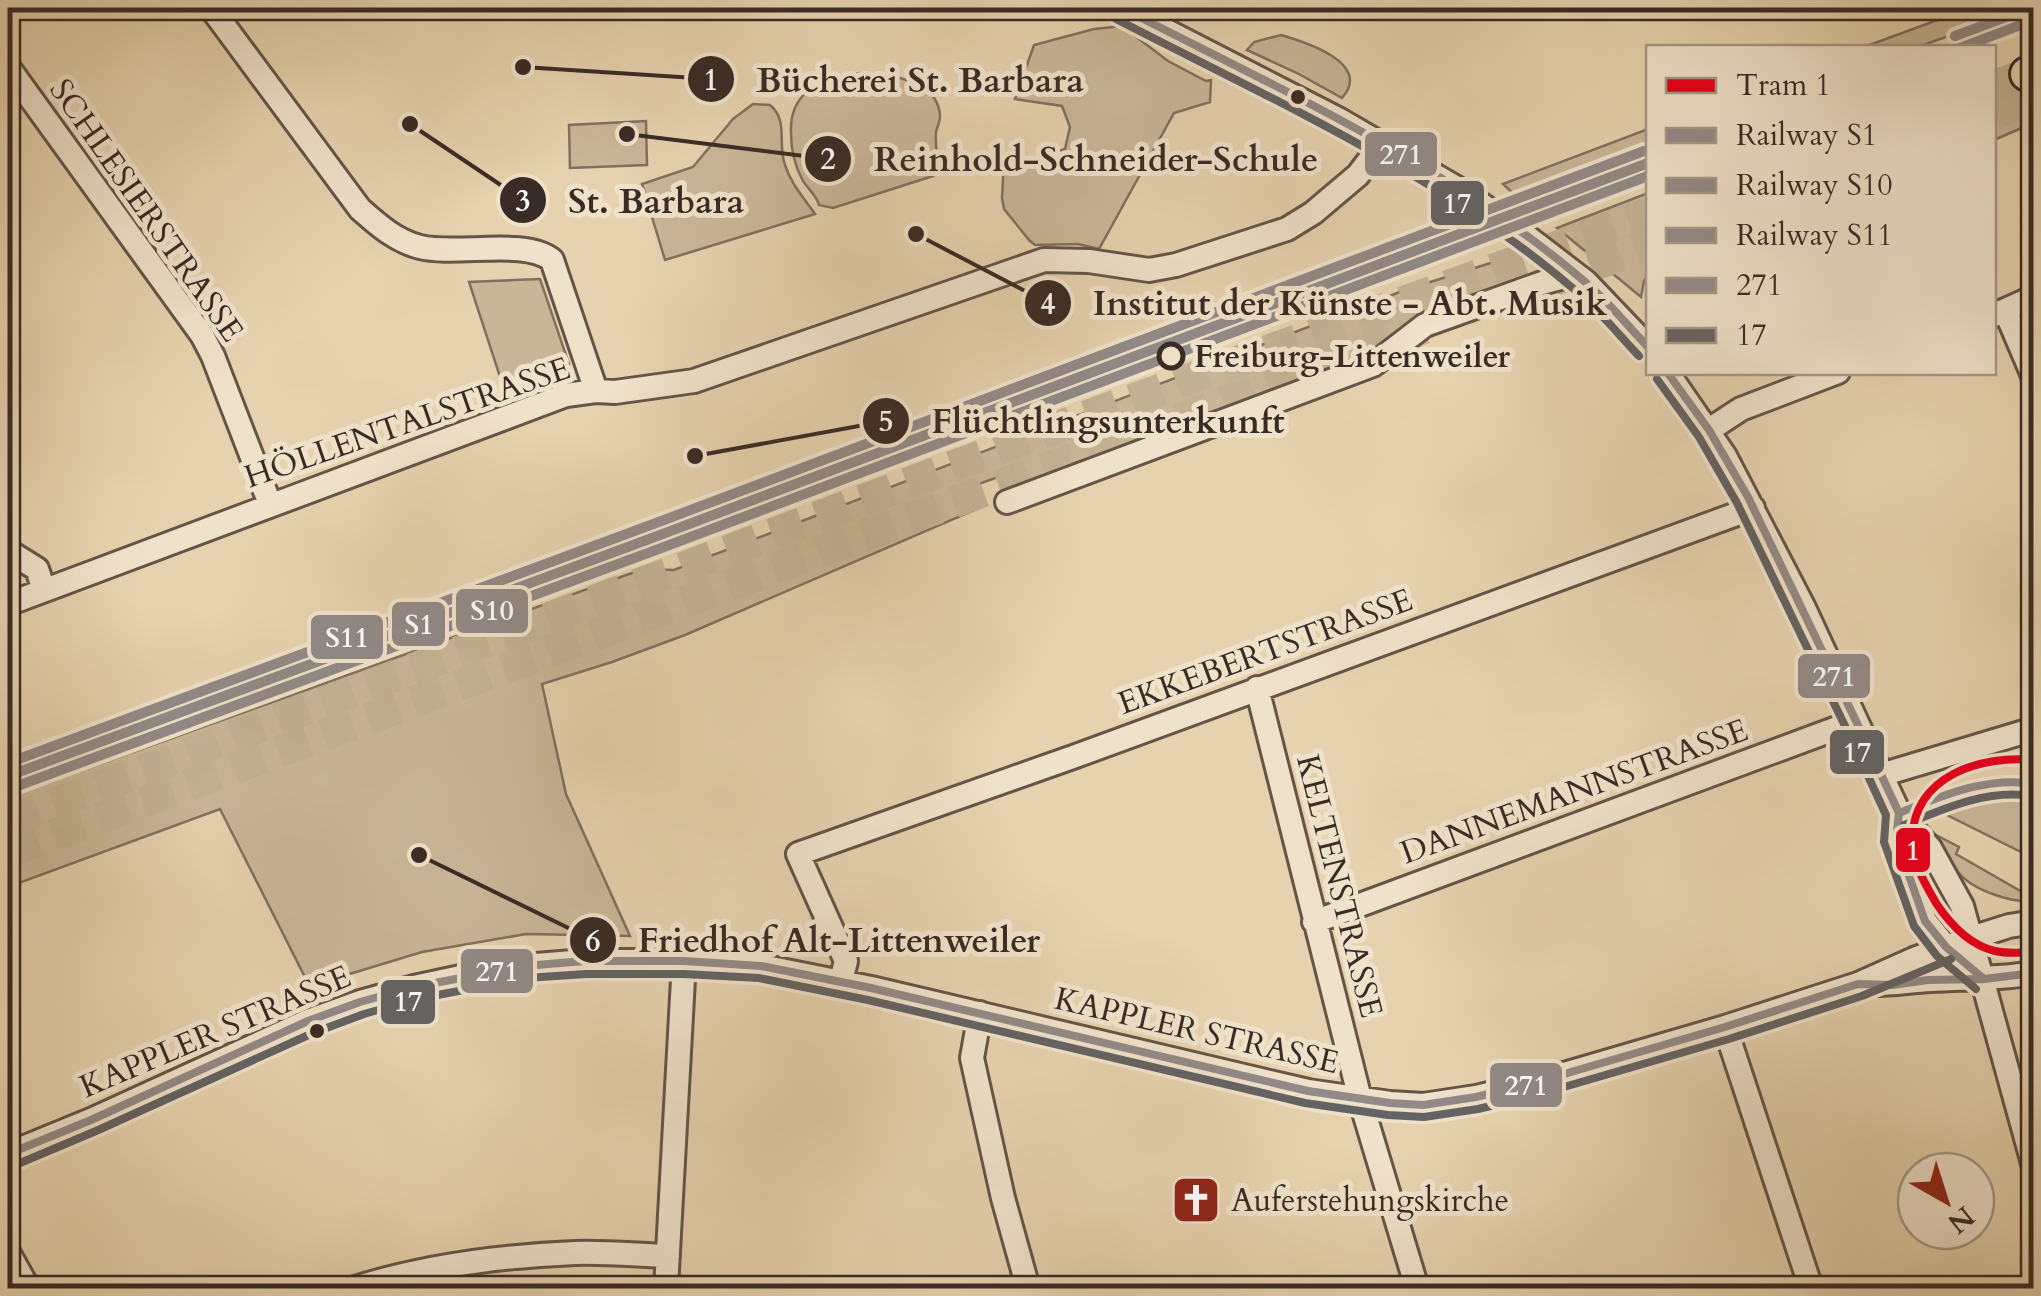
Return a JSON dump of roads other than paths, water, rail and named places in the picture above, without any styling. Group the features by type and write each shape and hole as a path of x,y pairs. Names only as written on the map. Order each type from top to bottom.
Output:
{"street":[{"path":"210,8 360,209 379,226 422,248 521,249 542,252 552,260 596,391"},
{"path":"1122,8 1425,168 1517,228 1575,274 1646,345"},
{"name":"SCHLESIERSTRASSE","path":"8,67 202,335 270,504"},
{"name":"HÖLLENTALSTRASSE","path":"8,604 566,395 694,381 1044,260 1089,261 1150,270 1287,229 1314,214 1358,175 1382,142"},
{"path":"1007,502 1373,364 1425,326 1575,274"},
{"path":"2032,298 2000,312 2034,378"},
{"path":"1669,375 1709,430 1754,508 1899,813 1930,848 1962,906 2034,1167"},
{"path":"1709,430 1741,408 1830,375"},
{"name":"EKKEBERTSTRASSE","path":"841,981 846,961 798,854 1754,508"},
{"path":"8,551 37,569 44,590"},
{"name":"KELTENSTRASSE","path":"1257,688 1360,1099 1416,1288"},
{"name":"DANNEMANNSTRASSE","path":"1314,922 1856,721"},
{"path":"1881,775 2034,729"},
{"path":"1899,813 1896,839 1925,921 1946,947 1984,979"},
{"name":"KAPPLER STRASSE","path":"8,1154 290,1028 360,1002 524,966 586,961 684,961 761,966 841,981 1308,1091 1423,1104 1530,1084 1725,1028 1858,984 1972,938 2034,922"},
{"path":"666,1288 684,961"},
{"name":"KAPPLER STRASSE","path":"1858,984 1892,985 2034,973"},
{"path":"980,1014 972,1058 1028,1288"},
{"path":"1725,1028 1811,1288"},
{"path":"8,1252 28,1288"},
{"path":"355,1288 405,1274 490,1260 577,1253 668,1256"}],"tunnel":[{"path":"1996,85 2027,74"},
{"path":"1996,113 2034,98"},
{"path":"8,821 1109,408 1646,215"},
{"path":"1545,283 1646,246"},
{"path":"8,852 1424,328"}],"tram line":[{"name":"1","path":"2034,760 1993,761 1973,766 1938,784 1916,816 1912,838 1916,863 1927,888 1961,933 1995,951 2034,952"}],"rail line":[{"name":"S11","path":"1955,36 2030,8"},
{"name":"S1","path":"1968,45 2034,20"},
{"name":"S11","path":"8,763 1644,151"},
{"name":"S1","path":"8,776 1646,164"},
{"name":"S10","path":"12,788 1646,177"}],"place":[{"name":"Bücherei St. Barbara","path":"523,67"},
{"name":"St. Barbara","path":"410,124"},
{"name":"Reinhold-Schneider-Schule","path":"627,134"},
{"name":"Institut der Künste - Abt. Musik","path":"916,234"},
{"name":"Freiburg-Littenweiler","path":"1171,356"},
{"name":"Flüchtlingsunterkunft","path":"695,456"},
{"name":"Friedhof Alt-Littenweiler","path":"419,855"},
{"name":"Auferstehungskirche","path":"1196,1200"}]}
